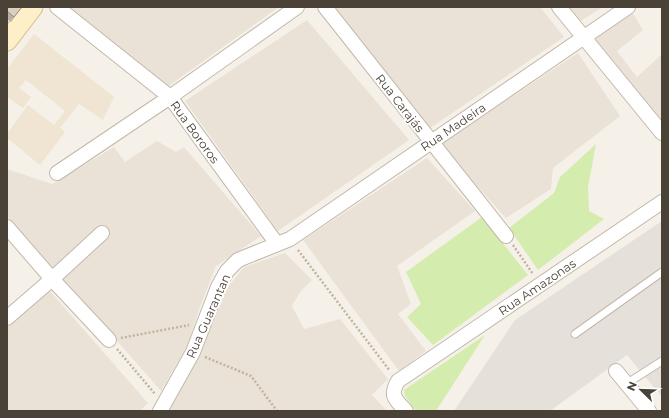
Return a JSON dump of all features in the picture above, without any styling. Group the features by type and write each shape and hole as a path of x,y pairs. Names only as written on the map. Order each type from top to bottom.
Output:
{"street":[{"path":"7,41 34,7"},
{"name":"Rua Bororos","path":"57,7 170,97 283,242"},
{"path":"57,172 170,97 298,7"},
{"name":"Rua Carajás","path":"325,7 506,236"},
{"path":"559,7 662,133"},
{"name":"Rua Madeira","path":"283,242 628,7"},
{"name":"Rua Amazonas","path":"398,381 662,202"},
{"path":"7,228 52,280 109,340"},
{"path":"7,318 52,280 102,233"},
{"name":"Rua Guarantan","path":"162,408 193,352 218,287 227,271 238,260 283,242"},
{"path":"616,371 649,411"},
{"path":"398,381 394,388 393,395 406,411"}],"lane":[{"path":"575,334 662,272"},
{"path":"626,384 662,361"}],"path":[{"path":"506,236 541,284"},
{"path":"283,242 398,381"},
{"path":"162,408 109,340 187,326 208,313"},
{"path":"193,352 251,376 277,411"}],"shaded area":[{"path":"68,7 279,7 167,87"},
{"path":"335,7 540,7 564,37 430,128"},
{"path":"567,7 603,7 579,22"},
{"path":"632,12 643,30 617,51 637,77 662,54 662,122 594,39"},
{"path":"307,20 409,140 278,231 185,101"},
{"path":"34,34 114,97 103,120 79,104 60,128 65,132 40,165 7,138 7,134 28,105 54,125 65,111 26,80 19,88 31,97 23,108 7,97 7,69"},
{"path":"578,53 620,116 553,168 551,189 506,218 439,145"},
{"path":"157,141 176,152 184,147 261,236 216,266 200,307 188,344 161,391 7,216 7,169 52,184 114,147 125,162"},
{"path":"427,158 475,211 397,266 411,304 398,314 426,351 399,371 303,240"},
{"path":"662,221 662,397 627,355 550,411 454,411 515,320"},
{"path":"285,253 312,280 300,292 292,306 304,329 340,319 388,379 372,395 387,411 167,411 220,297 244,267"},
{"path":"49,290 148,403 140,411 7,411 7,328"}],"green space":[{"path":"596,144 588,187 589,211 604,219 538,270 509,228 554,193 560,177"},
{"path":"482,217 528,275 433,345 407,317 421,304 406,272"},
{"path":"485,335 436,411 416,411 405,396 404,390"}],"building":[{"path":"7,7 22,7 14,17 7,11"}]}
